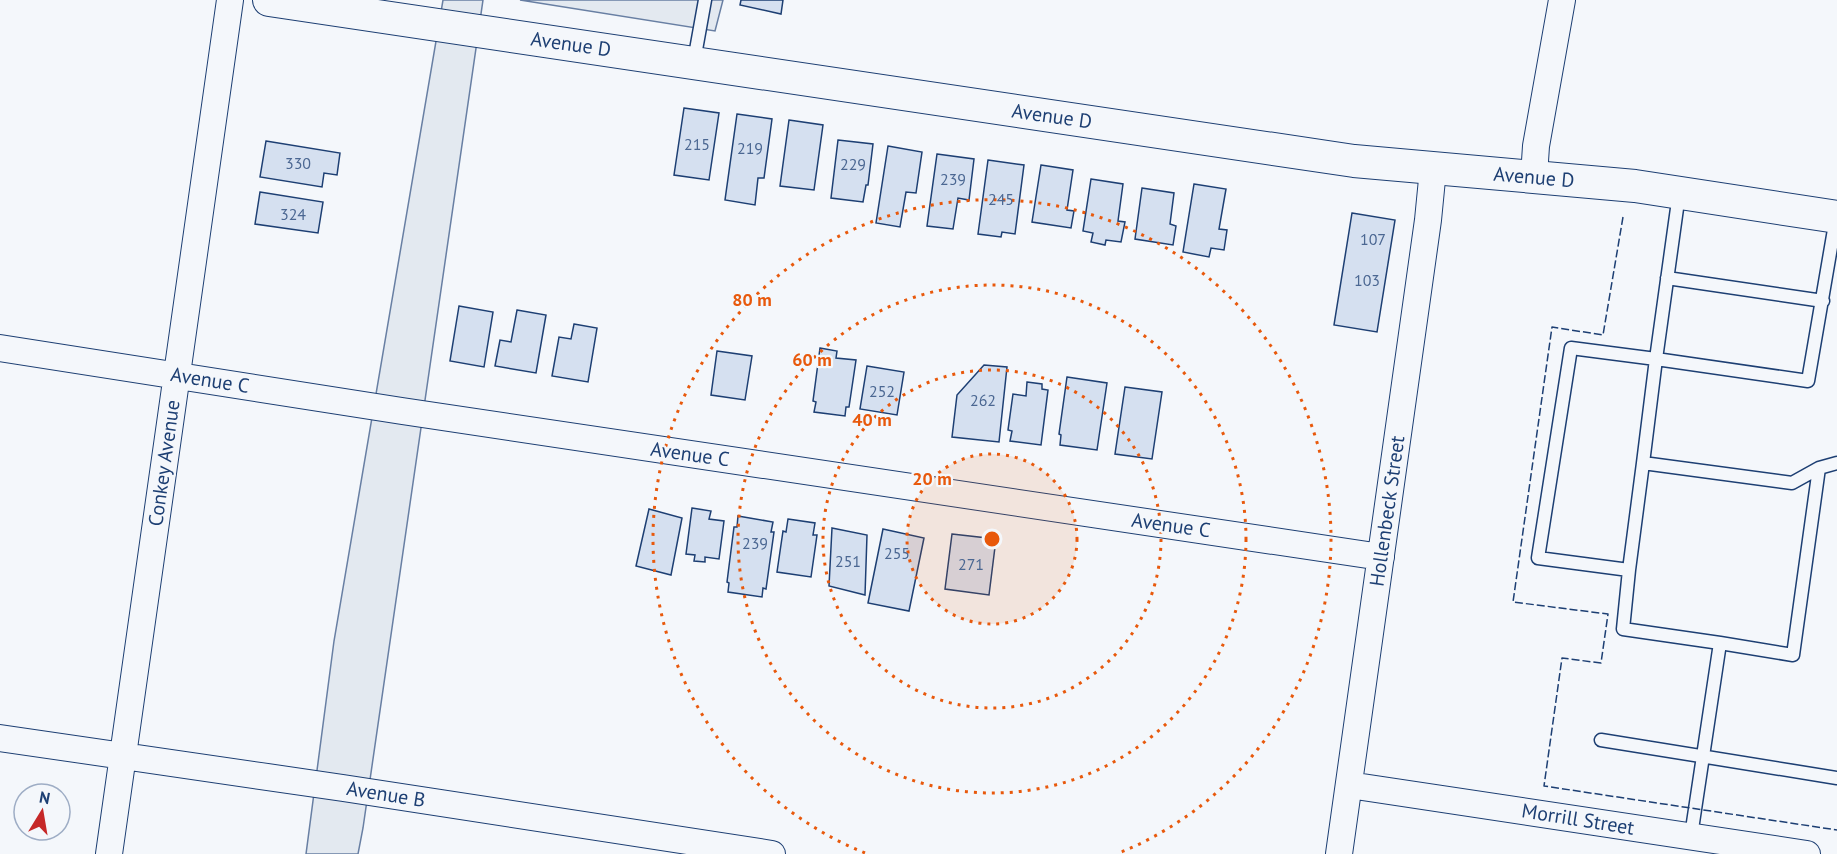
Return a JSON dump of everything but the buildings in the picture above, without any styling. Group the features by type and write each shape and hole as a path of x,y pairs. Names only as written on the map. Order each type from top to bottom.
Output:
{"street":[{"name":"Conkey Avenue","path":"109,854 230,0"},
{"name":"Avenue D","path":"269,0 1354,161 1601,182 1837,217"},
{"path":"1534,176 1536,146 1562,0"},
{"name":"Hollenbeck Street","path":"1340,854 1428,220 1433,169"},
{"name":"Avenue C","path":"0,348 425,414 1381,556"},
{"name":"Avenue B","path":"0,738 772,854"},
{"name":"Morrill Street","path":"1349,785 1807,854"}],"lane":[{"path":"694,62 705,0"},
{"path":"1679,192 1623,629 1793,655 1819,468"},
{"path":"1629,570 1538,558 1570,348 1808,381 1837,217"},
{"path":"1667,278 1823,301"},
{"path":"1643,463 1792,483 1819,468 1837,463"},
{"path":"1691,836 1720,643"},
{"path":"1601,740 1837,778"}],"shaded area":[{"path":"443,0 483,0 363,828 358,854 306,854 334,641"},
{"path":"520,0 723,0 715,31"}],"fence":[{"path":"1623,217 1603,335 1552,327 1513,602 1608,614 1601,663 1562,658 1544,786 1837,830"}]}
